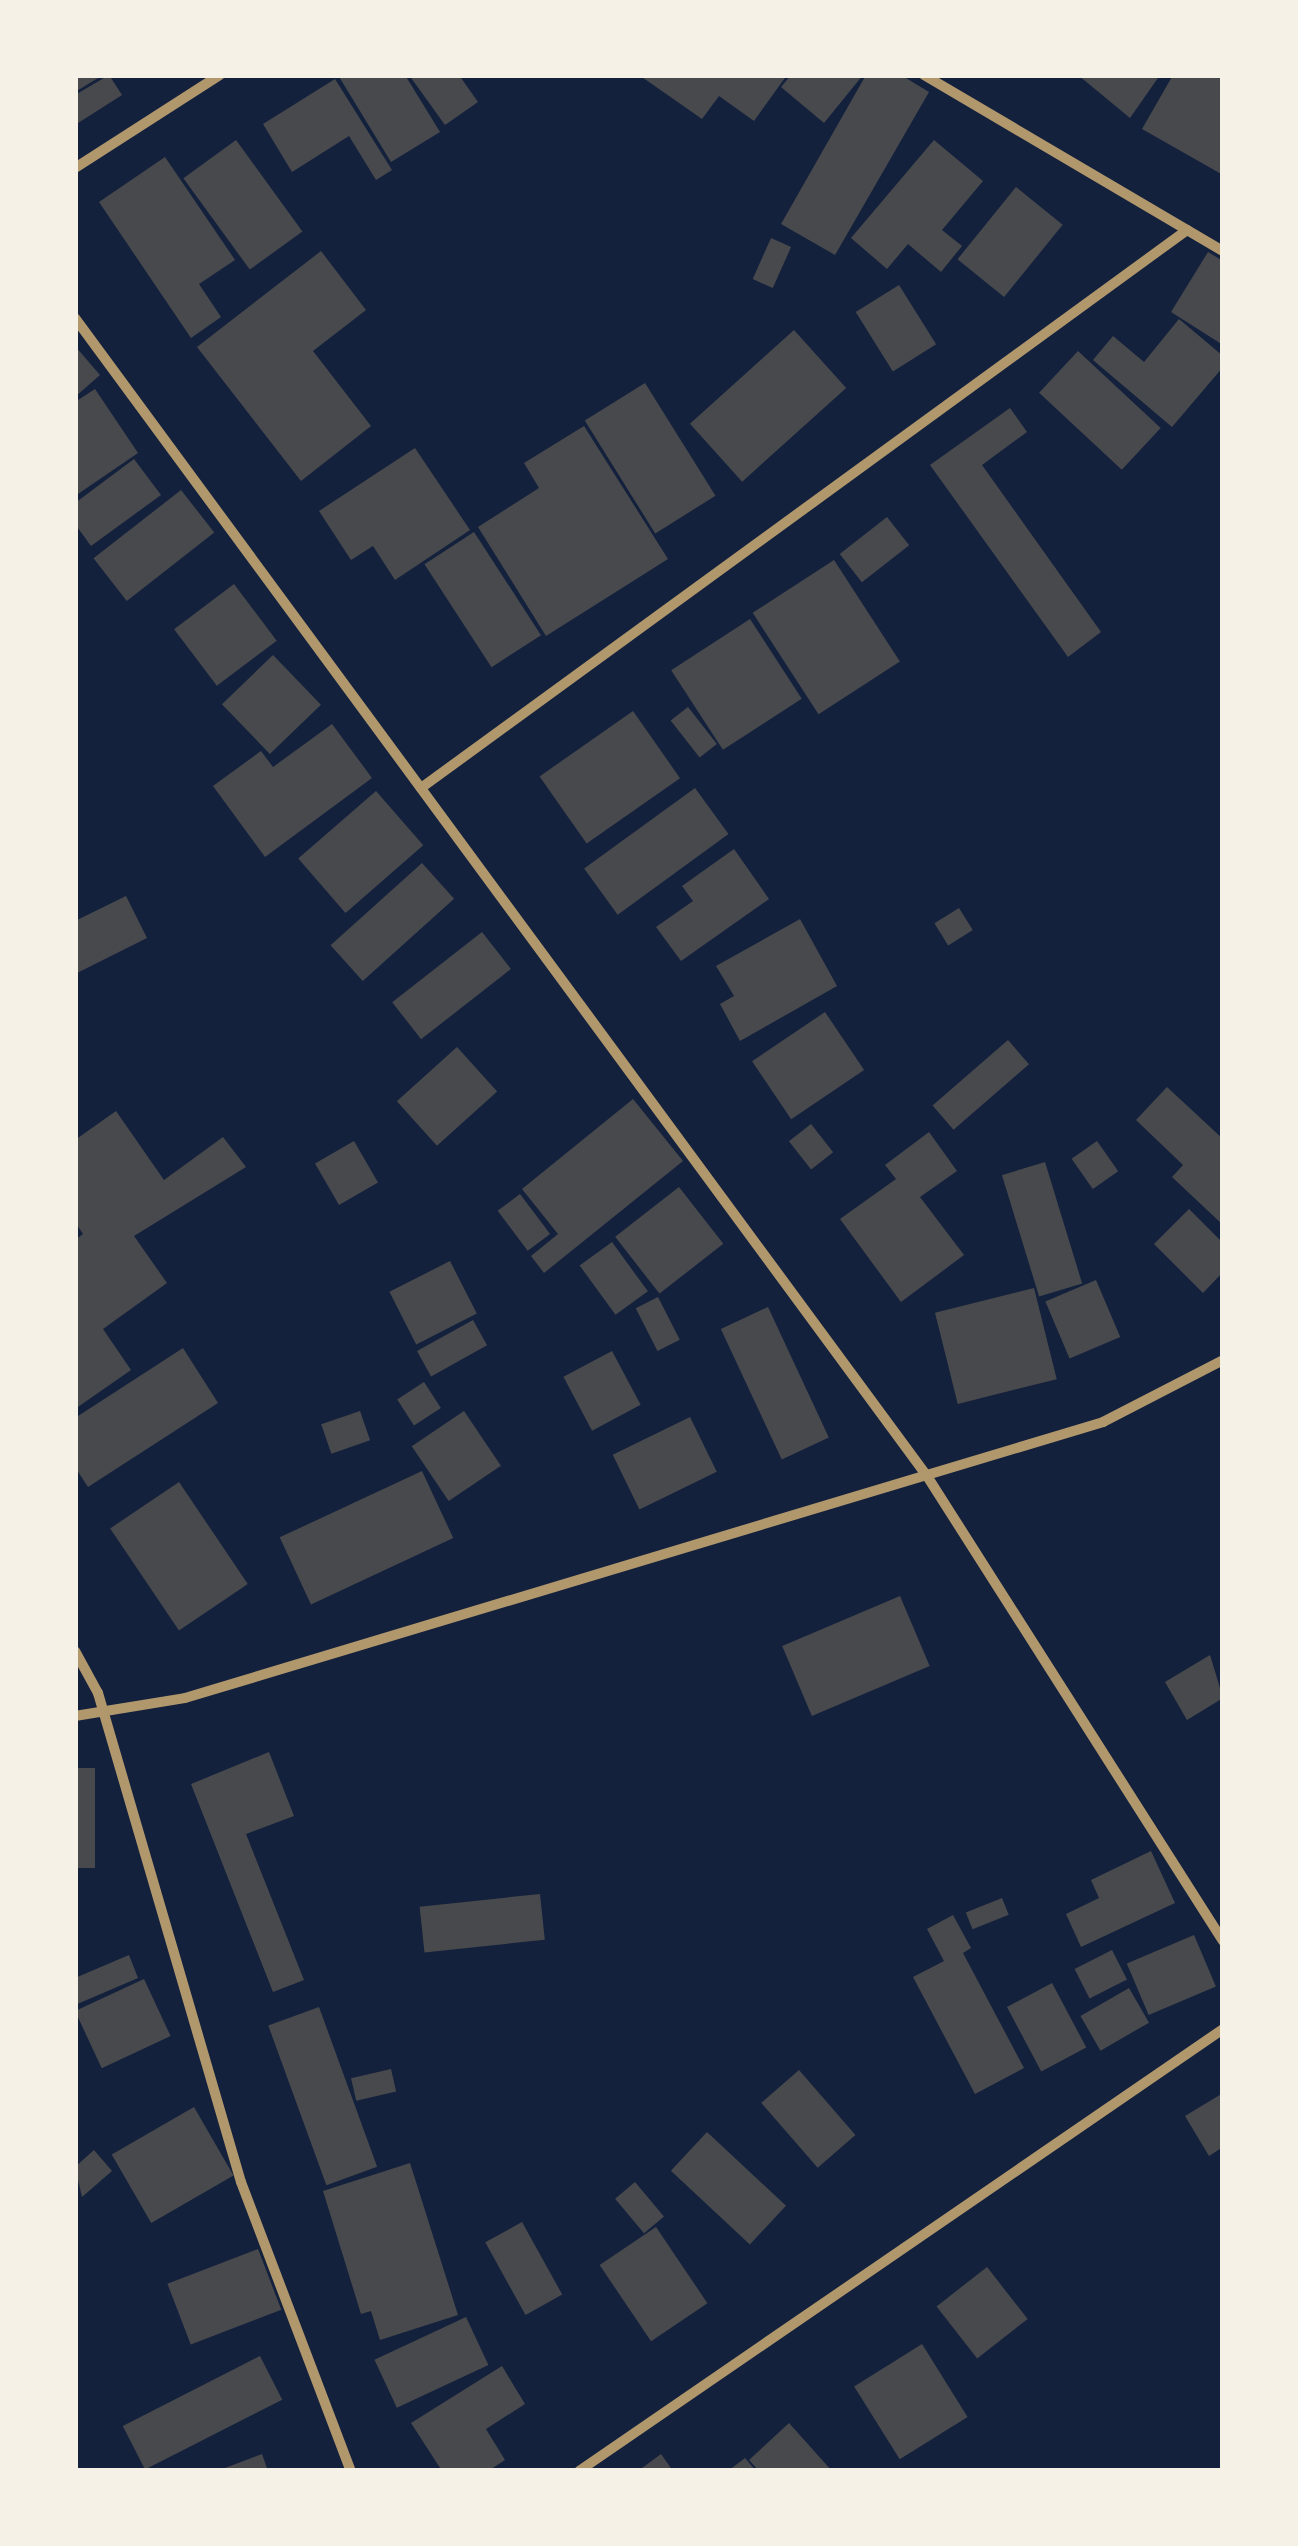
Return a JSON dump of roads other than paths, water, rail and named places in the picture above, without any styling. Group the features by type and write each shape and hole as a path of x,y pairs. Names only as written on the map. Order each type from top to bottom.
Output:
{"street":[{"path":"75,168 220,75"},
{"path":"924,75 1223,251"},
{"path":"421,788 1187,230"},
{"path":"75,318 927,1476 1223,1942"},
{"path":"75,1716 185,1698 1103,1422 1223,1360"},
{"path":"75,1651 104,1713 241,2182 350,2471"},
{"path":"580,2471 1223,2029"}]}
